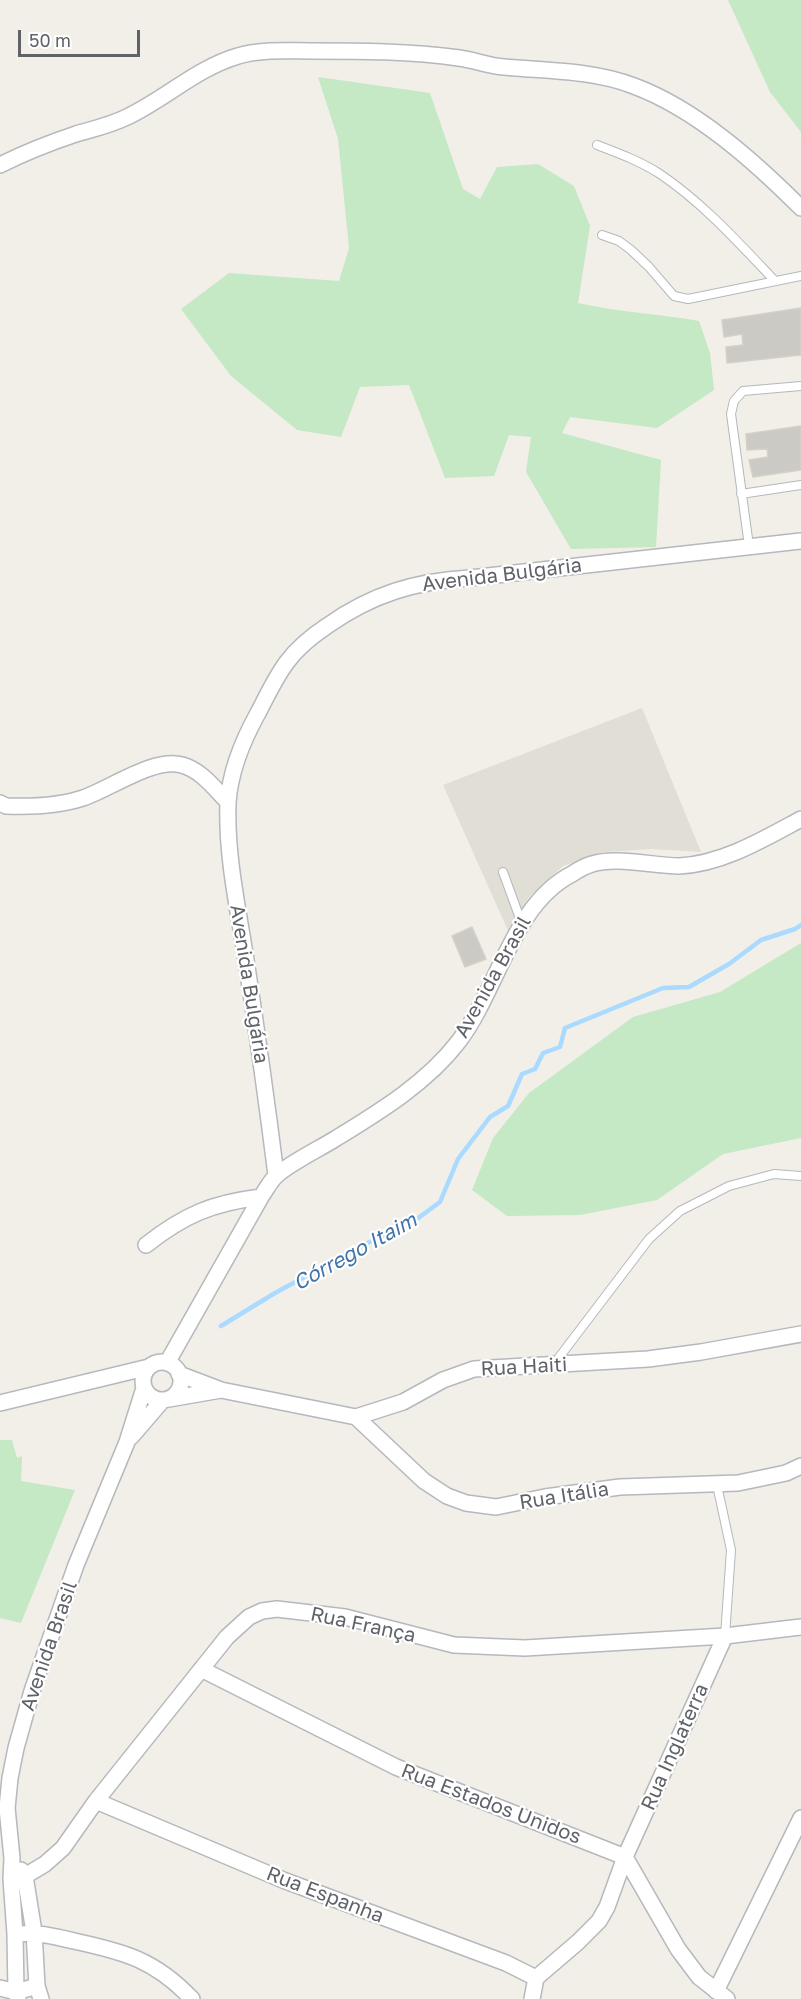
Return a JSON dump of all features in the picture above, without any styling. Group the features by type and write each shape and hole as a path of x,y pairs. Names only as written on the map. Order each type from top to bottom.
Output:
{"street":[{"path":"0,165 54,142 124,119 221,61 241,55 278,51 368,51 461,58 501,67 603,77 633,86 668,102 707,127 765,172 801,208"},
{"name":"Avenida Bulgária","path":"276,1175 231,861 228,802 236,762 247,734 288,660 309,639 351,609 403,588 438,580 801,541"},
{"path":"0,803 6,806 52,805 83,798 159,765 181,764 194,770 228,802"},
{"name":"Avenida Brasil","path":"167,1363 261,1197 276,1175 388,1106 436,1066 459,1041 481,1007 522,924 550,887 594,863 624,862 679,866 700,862 740,849 801,819"},
{"path":"146,1245 164,1231 202,1209 235,1200 261,1197"},
{"name":"Rua Haiti","path":"179,1374 221,1390 356,1417 403,1402 458,1373 474,1369 648,1359 801,1334"},
{"path":"0,1403 149,1367 159,1362 174,1367 179,1374 180,1384 177,1393 165,1400 152,1398 144,1388 144,1374 149,1367"},
{"name":"Avenida Brasil","path":"39,1993 34,1932 12,1858 4,1807 16,1748 32,1691 84,1544 127,1442 144,1388"},
{"name":"Rua Haiti","path":"165,1400 221,1390"},
{"name":"Avenida Brasil","path":"127,1442 165,1400"},
{"name":"Rua Itália","path":"356,1417 424,1481 447,1496 466,1503 496,1507 545,1497 620,1487 738,1483 778,1475 801,1466"},
{"name":"Rua França","path":"18,1878 63,1848 96,1801 227,1637 249,1617 262,1611 277,1609 345,1617 454,1645 525,1648 725,1636 801,1627"},
{"name":"Rua Inglaterra","path":"536,1978 599,1921 607,1907 625,1857 725,1636"},
{"name":"Rua Estados Unidos","path":"201,1669 396,1767 625,1857"},
{"name":"Rua Espanha","path":"96,1801 283,1880 506,1963 536,1978"},
{"path":"625,1857 678,1949 699,1977 722,1995 801,1818"},
{"path":"17,1995 15,1934 18,1878"},
{"path":"15,1934 34,1932 118,1951 151,1964 175,1980 192,1999"},
{"path":"532,1999 536,1978"},
{"path":"0,1988 17,1995 39,1993"}],"lane":[{"path":"597,145 627,157 659,174 732,236 775,281"},
{"path":"602,235 619,241 631,250 674,296 688,299 801,276"},
{"path":"749,546 731,414 734,401 743,391 801,386"},
{"path":"741,494 801,485"},
{"path":"503,872 522,924"},
{"path":"553,1365 649,1239 680,1211 729,1186 774,1174 801,1176"},
{"name":"Rua Inglaterra","path":"717,1485 731,1550 725,1636"}],"shaded area":[{"path":"642,708 701,852 652,849 605,852 563,866 529,897 509,933 443,785"}],"green space":[{"path":"728,0 801,0 801,132 770,92"},
{"path":"318,77 430,93 463,189 480,199 497,167 538,164 574,186 590,226 578,303 699,321 710,353 714,390 657,428 570,417 562,433 661,460 656,547 571,549 526,472 531,437 509,435 494,476 445,478 409,385 360,387 341,437 297,430 231,376 181,309 229,273 339,281 349,248 338,139"},
{"path":"801,943 801,1138 723,1154 657,1200 580,1215 507,1216 472,1190 493,1138 529,1093 633,1017 720,992"},
{"path":"0,1440 12,1440 17,1458 22,1456 21,1481 75,1490 21,1623 0,1618"}],"building":[{"path":"801,308 801,355 727,363 726,347 743,345 742,334 724,337 722,320"},
{"path":"801,426 801,470 753,477 749,460 768,457 767,449 747,450 746,434"},
{"path":"472,927 486,959 465,967 452,936"}],"waterway":[{"name":"Córrego Itaim","path":"221,1326 275,1293 365,1244 406,1227 440,1202 458,1159 490,1117 508,1106 522,1074 535,1069 543,1053 560,1047 565,1028 663,988 689,987 729,964 761,940 801,925"}]}
